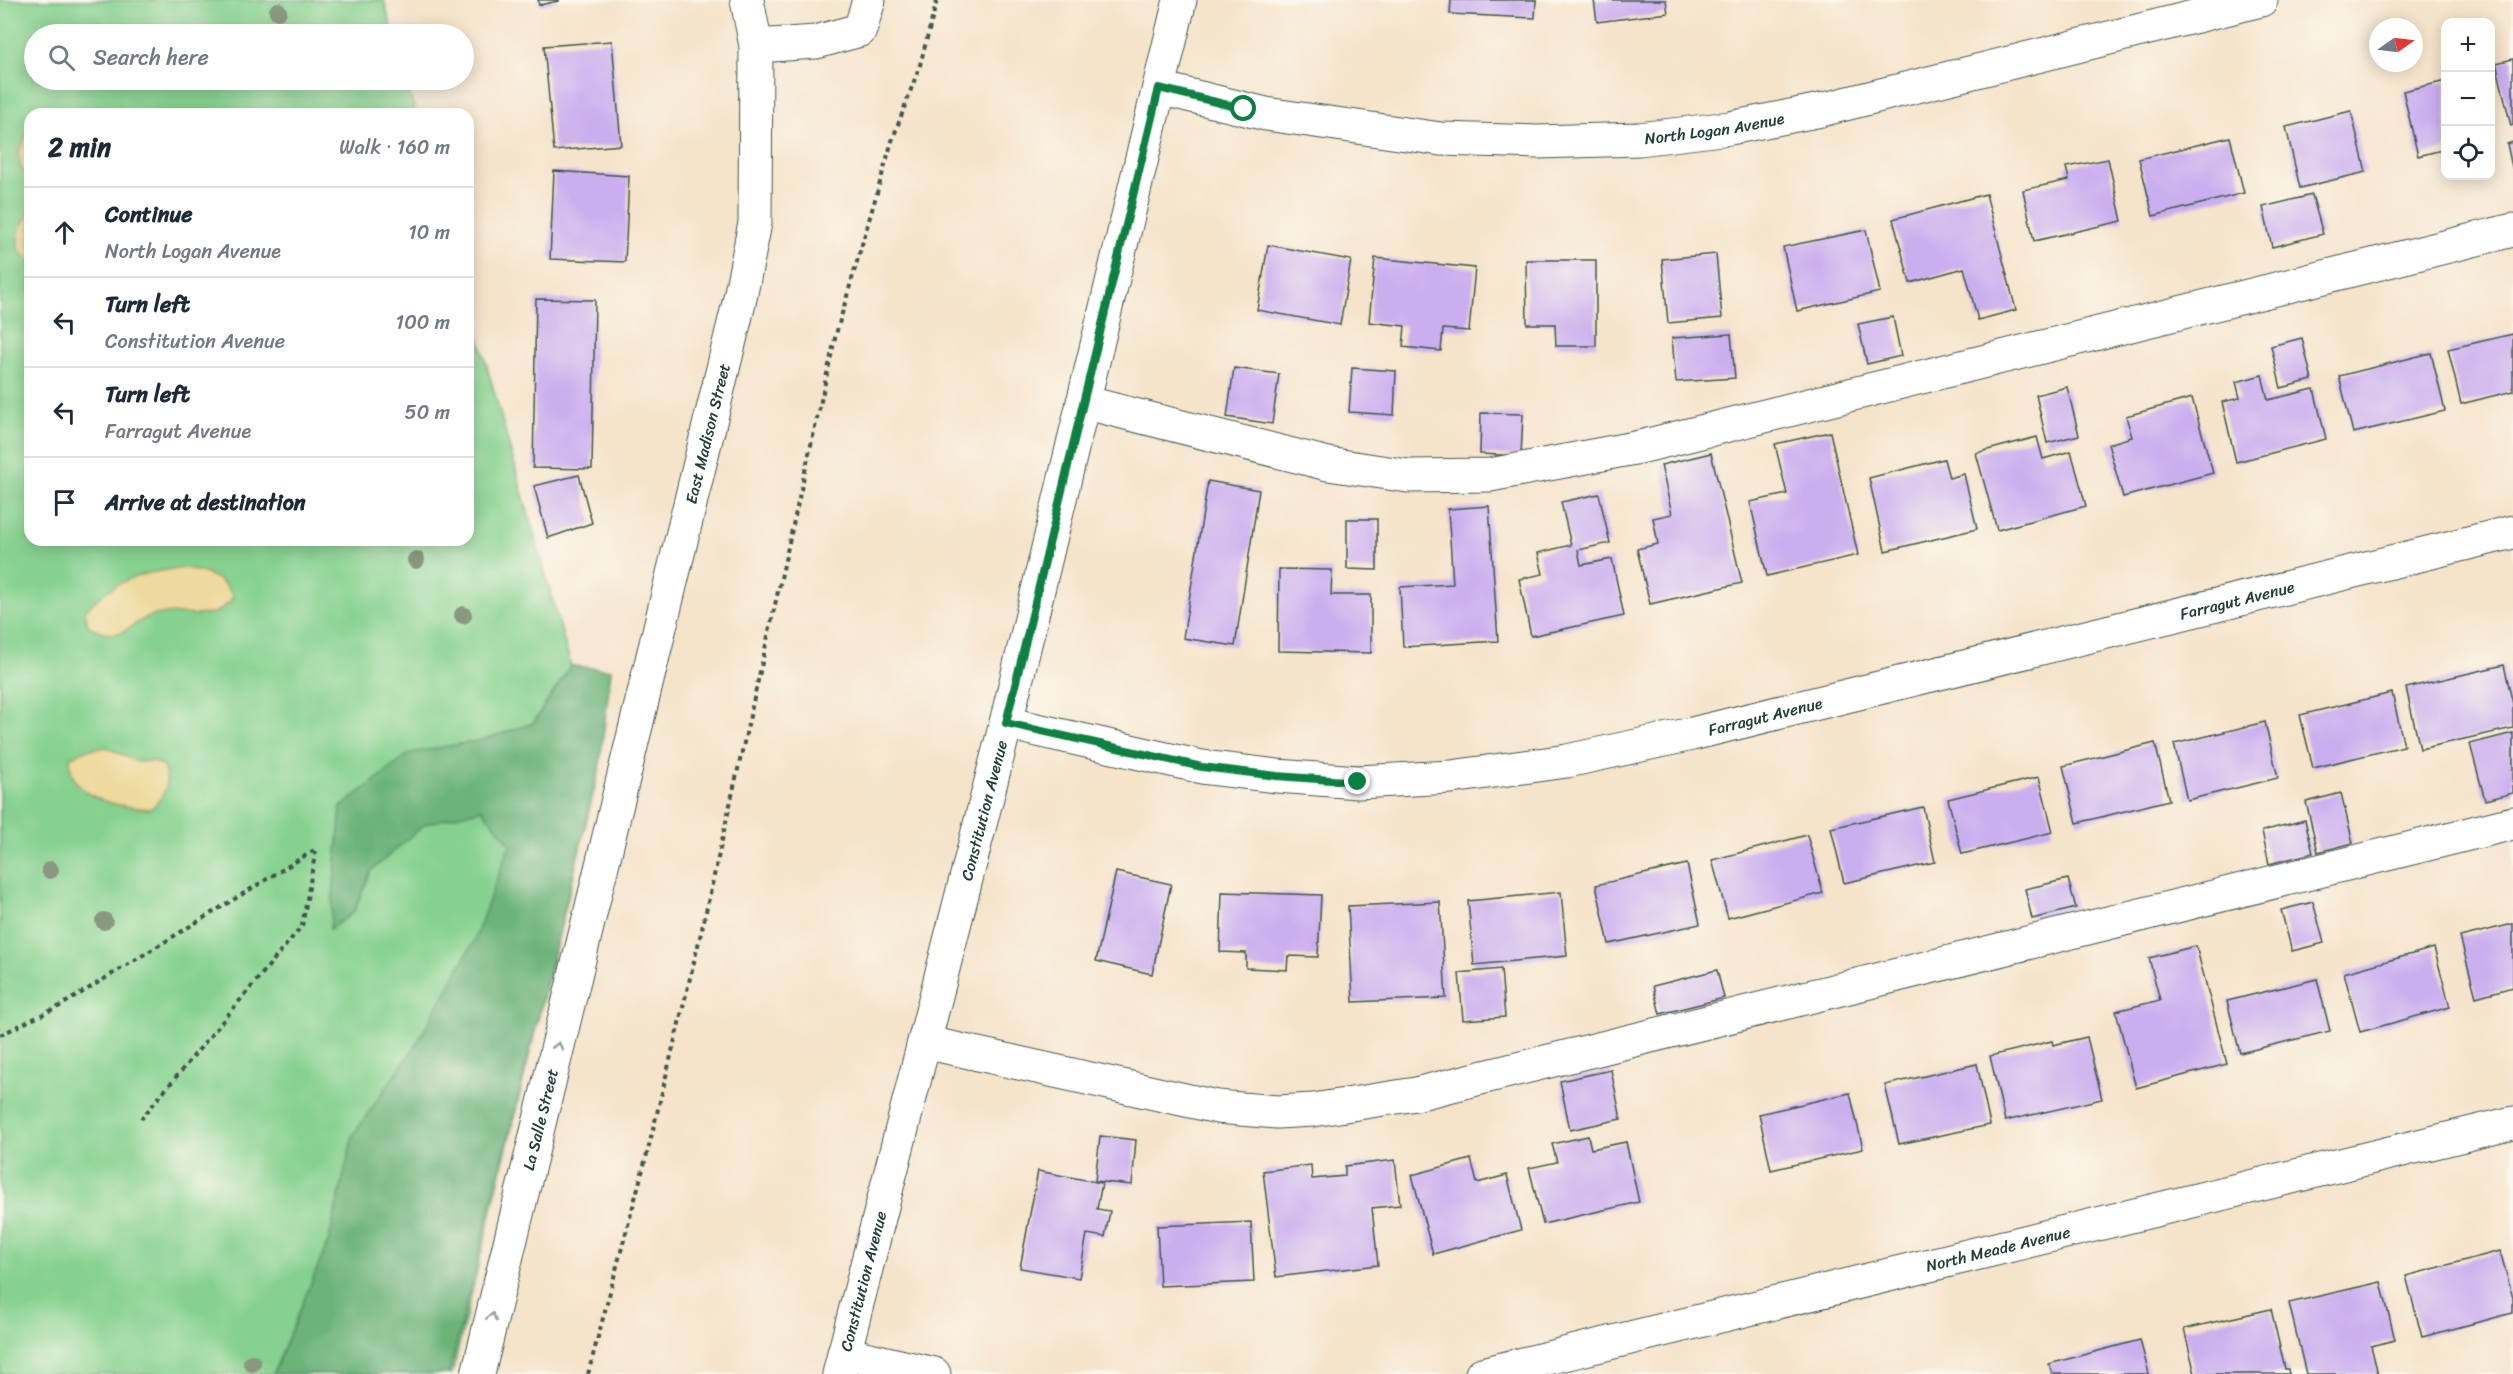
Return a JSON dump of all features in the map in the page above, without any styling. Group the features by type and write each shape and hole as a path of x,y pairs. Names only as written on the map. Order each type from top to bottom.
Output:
{"street":[{"name":"East Madison Street","path":"601,863 739,303 755,224 756,46 747,0"},
{"path":"756,46 816,42 861,30 869,0"},
{"name":"Constitution Avenue","path":"842,1364 1006,723 1180,0"},
{"name":"North Logan Avenue","path":"1159,88 1266,114 1441,138 1538,142 1639,139 1730,128 1821,110 2261,0"},
{"path":"1083,402 1328,464 1408,476 1490,475 1640,447 2513,230"},
{"name":"Farragut Avenue","path":"1006,723 1202,767 1256,774 1358,782 1451,777 1567,761 1692,734 2513,532"},
{"path":"924,1042 1217,1107 1277,1112 1312,1110 1416,1094 2513,824"},
{"name":"La Salle Street","path":"477,1374 601,863"},
{"name":"North Meade Avenue","path":"1482,1374 2513,1123"},
{"path":"842,1364 934,1374"}],"path":[{"path":"588,1374 648,1154 702,929 836,334 892,141 920,65 937,0"},
{"path":"0,1035 60,1006 316,849 302,926 141,1119"}],"green space":[{"path":"0,0 384,0 390,24 24,24 24,90 409,90 414,108 24,108 24,546 474,546 474,320 571,666 611,670 599,770 452,1374 0,1374"},
{"path":"571,666 611,670 599,770 449,1374 273,1374 329,1240 353,1135 416,1045 474,941 510,844 482,809 425,824 371,871 354,912 330,929 341,807 410,753 482,740 533,723"}],"sand":[{"path":"24,141 24,172 21,169 18,153"},
{"path":"23,222 24,255 18,248 18,238"},
{"path":"186,568 219,580 233,597 226,606 209,614 160,614 140,621 120,633 102,632 88,626 85,611 118,584 143,574"},
{"path":"106,747 137,762 153,761 163,766 166,779 165,790 150,809 111,803 86,792 77,783 72,772 70,758 85,750"}],"building":[{"path":"538,0 559,0 559,1 539,5"},
{"path":"1451,0 1536,0 1535,18 1450,14"},
{"path":"1594,0 1666,0 1668,13 1597,22"},
{"path":"612,41 621,145 554,151 544,46"},
{"path":"2513,59 2513,125 2511,126 2496,63"},
{"path":"2441,82 2441,150 2418,156 2403,91"},
{"path":"2351,111 2366,172 2300,188 2286,127"},
{"path":"2230,137 2244,193 2153,216 2139,159"},
{"path":"2513,142 2513,167 2512,167 2507,144"},
{"path":"2108,159 2122,221 2034,241 2023,190 2069,180 2066,167"},
{"path":"554,171 629,176 625,262 550,259"},
{"path":"1986,194 2016,310 1978,320 1964,268 1910,283 1893,219"},
{"path":"2312,195 2323,234 2272,247 2263,207"},
{"path":"1866,230 1880,292 1797,311 1783,247"},
{"path":"1268,245 1351,260 1340,325 1257,310"},
{"path":"1716,254 1722,318 1668,323 1662,259"},
{"path":"1375,258 1475,268 1469,331 1443,329 1441,351 1403,347 1405,326 1369,322"},
{"path":"1526,260 1596,260 1596,346 1556,346 1555,324 1527,324"},
{"path":"536,299 595,300 592,469 533,468"},
{"path":"1893,317 1901,356 1867,364 1858,324"},
{"path":"1731,334 1735,378 1676,382 1672,338"},
{"path":"2513,334 2513,391 2461,404 2448,349"},
{"path":"2302,338 2312,380 2281,388 2271,346"},
{"path":"2431,353 2445,411 2353,433 2339,376"},
{"path":"1234,368 1279,374 1272,424 1227,417"},
{"path":"1352,368 1396,371 1394,415 1349,412"},
{"path":"2262,375 2268,400 2314,389 2326,439 2236,462 2222,402 2240,398 2236,382"},
{"path":"2067,387 2079,435 2047,443 2036,395"},
{"path":"2192,398 2213,473 2123,497 2108,444 2132,437 2126,416"},
{"path":"1481,413 1523,414 1521,456 1480,454"},
{"path":"1830,432 1858,555 1767,576 1750,502 1787,494 1775,444"},
{"path":"2037,437 2043,459 2071,451 2086,506 1997,530 1976,453"},
{"path":"1711,453 1742,583 1650,604 1637,549 1658,544 1653,518 1672,514 1661,465"},
{"path":"1944,459 1949,478 1964,474 1977,529 1885,551 1869,478"},
{"path":"579,475 592,523 548,538 534,486"},
{"path":"1208,481 1259,490 1235,646 1183,638"},
{"path":"1599,494 1610,543 1578,550 1581,565 1612,559 1624,616 1531,636 1519,579 1543,574 1538,553 1571,545 1561,502"},
{"path":"1489,506 1498,641 1403,647 1400,587 1453,584 1448,509"},
{"path":"1347,519 1377,519 1377,570 1347,569"},
{"path":"1279,569 1332,570 1331,595 1371,595 1371,653 1278,651"},
{"path":"2504,665 2513,704 2513,728 2420,749 2406,688"},
{"path":"2392,693 2404,746 2313,768 2300,715"},
{"path":"2265,722 2278,778 2187,800 2174,744"},
{"path":"2513,733 2513,793 2485,800 2470,744"},
{"path":"2155,743 2169,800 2077,823 2063,766"},
{"path":"2039,777 2053,832 1962,854 1948,799"},
{"path":"2341,793 2353,843 2318,852 2306,802"},
{"path":"1923,807 1935,862 1844,883 1831,828"},
{"path":"2305,820 2313,853 2269,864 2262,831"},
{"path":"1807,835 1823,893 1728,918 1712,860"},
{"path":"1687,864 1700,924 1609,944 1596,885"},
{"path":"1116,872 1171,884 1152,974 1096,961"},
{"path":"2068,879 2076,908 2032,919 2025,889"},
{"path":"1222,892 1321,895 1318,957 1288,956 1287,970 1246,968 1246,953 1220,952"},
{"path":"1561,892 1567,956 1474,965 1468,901"},
{"path":"1440,902 1446,998 1353,1002 1348,906"},
{"path":"2313,902 2324,943 2292,951 2281,910"},
{"path":"2513,924 2513,987 2476,997 2460,937"},
{"path":"2196,946 2227,1064 2136,1088 2116,1011 2160,1000 2149,958"},
{"path":"2434,948 2450,1007 2360,1032 2344,973"},
{"path":"1501,969 1505,1017 1463,1020 1459,973"},
{"path":"1717,970 1724,998 1660,1014 1653,986"},
{"path":"2317,979 2330,1031 2240,1053 2227,1001"},
{"path":"2087,1037 2102,1099 2005,1121 1990,1056 2052,1041 2053,1045"},
{"path":"1977,1064 1990,1125 1899,1144 1885,1085"},
{"path":"1611,1070 1621,1119 1570,1130 1560,1081"},
{"path":"1850,1093 1863,1149 1771,1170 1759,1114"},
{"path":"1100,1136 1136,1140 1132,1185 1095,1181"},
{"path":"1588,1136 1591,1149 1626,1142 1639,1202 1543,1224 1529,1168 1557,1162 1552,1144"},
{"path":"1471,1159 1477,1183 1507,1175 1521,1230 1433,1254 1412,1175"},
{"path":"1395,1160 1400,1205 1372,1208 1378,1265 1276,1277 1263,1171 1311,1165 1312,1179 1345,1176 1345,1166"},
{"path":"1038,1171 1102,1183 1097,1209 1110,1211 1105,1237 1087,1234 1079,1278 1020,1268"},
{"path":"1251,1222 1254,1282 1160,1286 1157,1226"},
{"path":"2500,1251 2513,1298 2513,1313 2422,1337 2406,1276"},
{"path":"2381,1282 2395,1340 2371,1346 2378,1374 2306,1374 2289,1303"},
{"path":"2271,1309 2285,1369 2288,1369 2289,1374 2195,1374 2184,1329"},
{"path":"2140,1340 2149,1374 2052,1374 2049,1364"}],"route":[{"path":"1244,109 1159,88 1006,723 1202,767 1358,782"}]}
